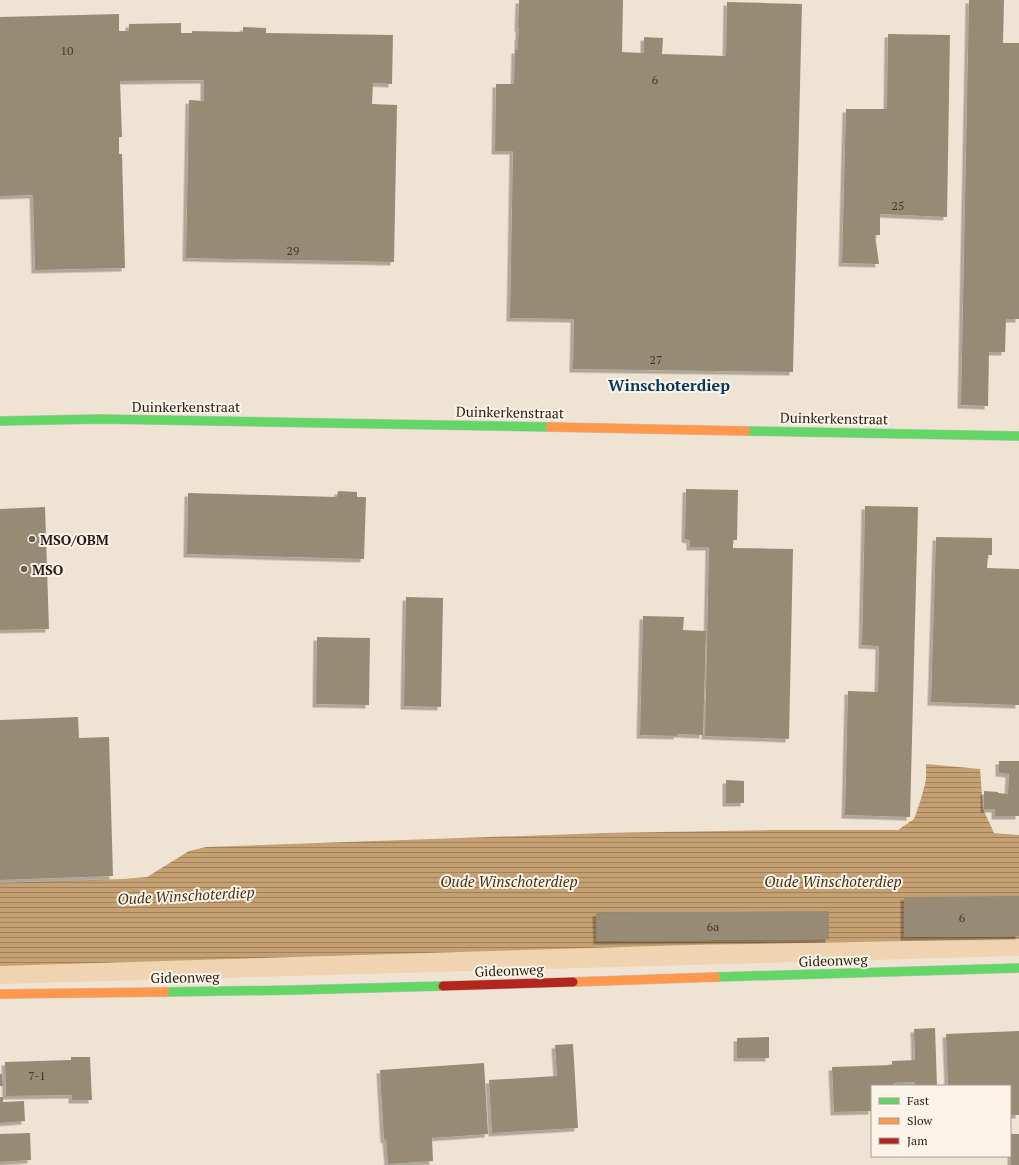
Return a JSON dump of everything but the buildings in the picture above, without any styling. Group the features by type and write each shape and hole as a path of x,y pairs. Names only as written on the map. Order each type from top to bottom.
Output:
{"main road":[{"name":"Duinkerkenstraat","path":"0,421 101,419 252,421 1019,436"},
{"name":"Gideonweg","path":"0,994 296,990 1019,968"}],"shaded area":[{"path":"1019,939 1019,956 0,984 0,966 691,945"}],"water":[{"name":"Oude Winschoterdiep","path":"926,764 980,769 983,809 994,833 1019,835 1019,939 691,945 0,966 0,883 147,877 189,851 206,847 605,833 771,830 898,830 914,819 926,780"}],"traffic: fast":[{"path":"0,421 101,419 550,427"},
{"path":"746,431 1019,436"},
{"path":"716,977 1019,968"},
{"path":"165,992 443,986"}],"traffic: slow":[{"path":"550,427 746,431"},
{"path":"573,982 716,977"},
{"path":"0,994 165,992"}],"traffic: jam":[{"path":"443,986 573,982"}],"place":[{"name":"MSO/OBM","path":"32,539"},
{"name":"MSO","path":"24,569"}],"district":[{"name":"Winschoterdiep","path":"669,385"}]}
